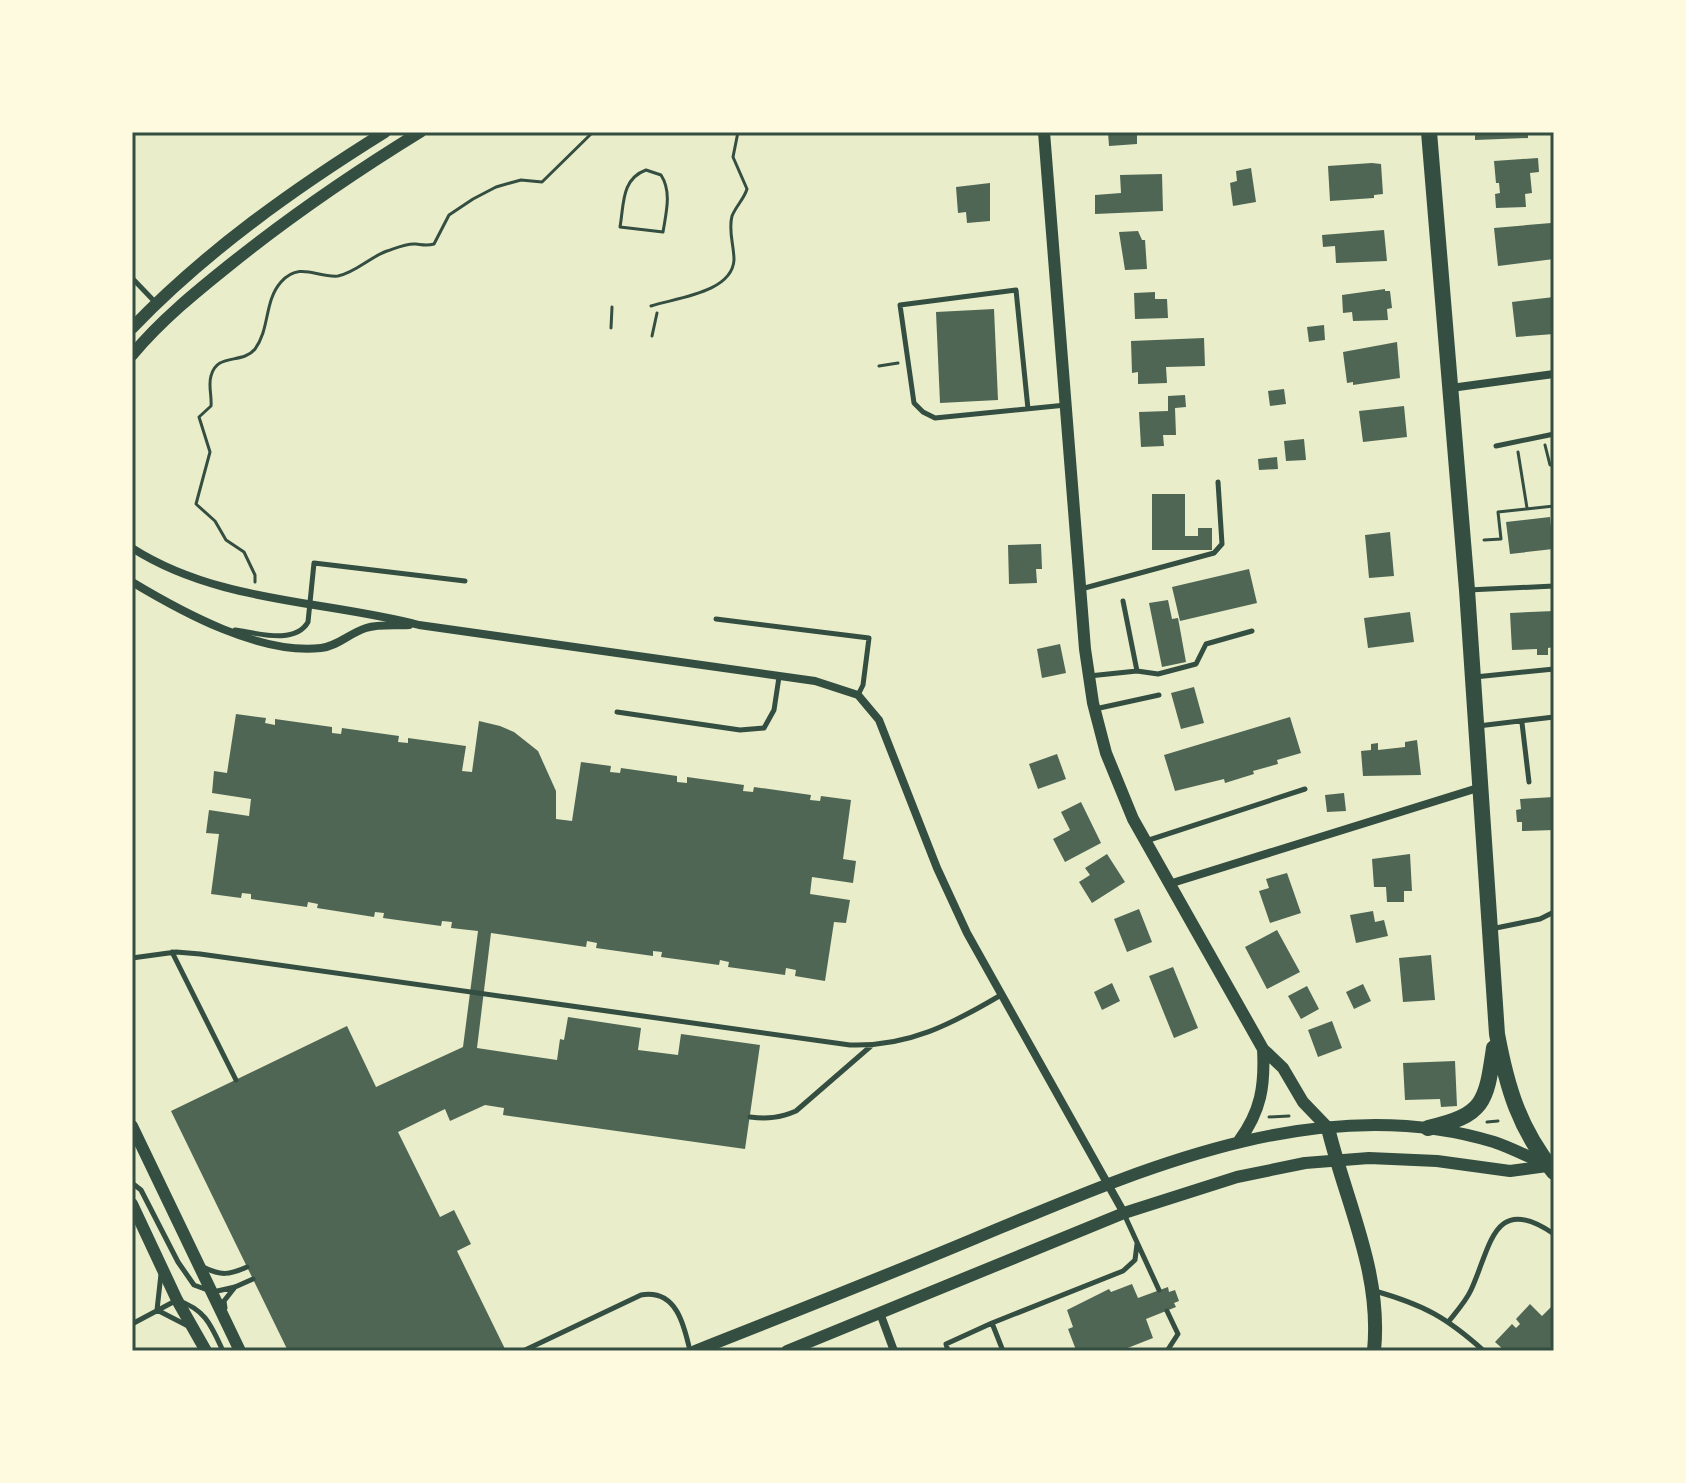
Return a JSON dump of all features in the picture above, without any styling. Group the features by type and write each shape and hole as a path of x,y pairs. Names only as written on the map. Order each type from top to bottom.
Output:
{"main road":[{"path":"1429,132 1467,590 1497,1034 1505,1079 1519,1120 1552,1168"},
{"path":"1428,1128 1451,1123 1476,1110 1489,1081 1497,1034"},
{"path":"1328,1128 1367,1256 1374,1291 1374,1351"}],"street":[{"path":"132,328 156,303 243,229 385,132"},
{"path":"132,355 172,314 254,246 349,177 420,132"},
{"path":"1044,132 1088,676 1106,753 1145,842 1263,1049 1283,1068 1303,1102 1328,1128"},
{"path":"1450,389 1554,374"},
{"path":"132,548 175,571 272,600 379,614 419,625 823,683 858,695 879,720 942,879 967,933 1124,1213"},
{"path":"132,582 202,621 267,642 321,648 366,628 419,625"},
{"path":"1169,884 1481,787"},
{"path":"1239,1141 1253,1119 1263,1092 1263,1049"},
{"path":"132,1126 240,1351"},
{"path":"693,1351 1108,1183 1239,1141 1328,1128 1428,1128 1494,1142 1552,1168"},
{"path":"787,1351 1124,1213 1237,1177 1305,1163 1403,1158 1510,1171 1552,1168"},
{"path":"132,1204 177,1300 206,1351"},
{"path":"880,1313 894,1351"}],"lane":[{"path":"132,278 156,303"},
{"path":"1028,409 1016,290 900,305 914,403 923,412 935,418 1028,409 1067,405"},
{"path":"1496,446 1554,434"},
{"path":"1080,589 1214,553 1222,544 1218,482"},
{"path":"227,630 293,635 305,628 314,563 465,581"},
{"path":"1467,590 1554,586"},
{"path":"1123,601 1137,671"},
{"path":"716,619 869,638 863,685 858,695"},
{"path":"1088,676 1137,671 1158,674 1196,664 1206,644 1252,631"},
{"path":"1473,677 1554,669"},
{"path":"617,712 740,730 764,728 774,710 779,676"},
{"path":"1094,709 1159,695"},
{"path":"1477,726 1554,717"},
{"path":"1522,723 1529,782"},
{"path":"1145,842 1305,789"},
{"path":"1490,929 1540,919 1554,912"},
{"path":"132,958 172,952 200,954 827,1042 872,1045 934,1031 1001,995"},
{"path":"172,952 236,1080"},
{"path":"750,1117 766,1119 796,1111 872,1045"},
{"path":"132,1183 141,1190 178,1262 194,1285 213,1292 253,1279"},
{"path":"1124,1213 1159,1290"},
{"path":"1449,1321 1470,1294 1490,1243 1504,1223 1527,1219 1554,1234"},
{"path":"948,1351 946,1344 1123,1271 1135,1260 1137,1244"},
{"path":"157,1310 161,1265"},
{"path":"200,1266 219,1275 247,1267"},
{"path":"226,1321 224,1301 235,1287"},
{"path":"1374,1291 1425,1307 1449,1321 1484,1351"},
{"path":"523,1351 641,1295 650,1294 668,1300 676,1309 693,1351"},
{"path":"132,1324 177,1300 195,1306 208,1321 223,1351"},
{"path":"157,1310 194,1330"},
{"path":"1167,1311 1178,1334 1167,1351"},
{"path":"992,1323 1003,1351"},
{"path":"1475,1343 1475,1351"}],"path":[{"path":"254,586 255,575 244,552 226,540 215,521 196,504 210,452 199,417 211,406 210,376 216,365 223,360 247,355 255,349 272,296 282,280 297,272 310,270 318,275 345,274 383,252 407,245 434,244 449,215 496,187 521,180 542,182 593,132"},
{"path":"651,306 710,289 725,279 733,268 731,224 747,189 733,157 738,132"},
{"path":"651,170 661,175 667,189 663,232 642,229 620,227 625,193 627,183 634,176 651,170"},
{"path":"611,328 612,307"},
{"path":"652,336 657,313"},
{"path":"879,366 887,364"},
{"path":"1521,463 1527,508"},
{"path":"1484,540 1501,539 1498,512 1554,506"},
{"path":"1261,1118 1292,1116"},
{"path":"1487,1122 1498,1121"}],"building":[{"path":"1108,132 1137,132 1137,144 1109,146"},
{"path":"1475,132 1528,132 1528,138 1475,140"},
{"path":"1538,158 1539,172 1530,173 1532,193 1525,194 1526,207 1496,208 1495,194 1500,193 1494,161"},
{"path":"1381,164 1383,194 1374,195 1374,198 1330,201 1328,166"},
{"path":"1251,168 1256,202 1233,206 1230,183 1237,181 1236,171"},
{"path":"1162,174 1163,211 1095,214 1095,195 1121,193 1120,175"},
{"path":"990,183 990,221 967,223 966,212 958,213 956,187"},
{"path":"1551,223 1554,259 1498,266 1494,228"},
{"path":"1384,230 1387,261 1336,263 1335,246 1323,247 1322,235"},
{"path":"1138,231 1145,240 1147,269 1125,270 1119,232"},
{"path":"1385,289 1390,291 1392,308 1387,309 1388,320 1353,321 1352,312 1343,313 1342,295"},
{"path":"1155,292 1155,299 1167,299 1168,318 1135,319 1134,293"},
{"path":"1554,297 1554,334 1516,337 1512,302"},
{"path":"994,309 998,400 940,403 936,312"},
{"path":"1324,325 1325,340 1309,342 1307,327"},
{"path":"1204,338 1205,366 1166,367 1167,383 1138,384 1138,372 1132,373 1131,341"},
{"path":"1397,342 1400,378 1353,385 1353,382 1347,383 1343,352"},
{"path":"1284,389 1286,404 1270,406 1268,391"},
{"path":"1185,395 1186,407 1175,408 1176,435 1163,435 1164,446 1141,447 1139,412 1168,411 1168,396"},
{"path":"1404,406 1407,437 1363,442 1359,411"},
{"path":"1304,439 1306,460 1286,461 1284,441"},
{"path":"1277,457 1278,469 1259,470 1258,459"},
{"path":"1152,494 1185,494 1185,536 1198,536 1198,528 1212,528 1212,550 1152,550"},
{"path":"1550,517 1553,549 1510,554 1506,522"},
{"path":"1390,532 1394,576 1369,578 1365,535"},
{"path":"1041,544 1042,569 1036,569 1037,583 1009,584 1008,545"},
{"path":"1249,569 1257,603 1180,621 1172,587"},
{"path":"1168,600 1172,619 1178,618 1186,662 1162,667 1149,603"},
{"path":"1554,611 1554,647 1548,648 1548,655 1537,655 1537,649 1512,650 1510,613"},
{"path":"1410,612 1414,642 1368,648 1364,618"},
{"path":"1060,644 1066,673 1042,678 1037,649"},
{"path":"1194,687 1204,723 1181,729 1171,693"},
{"path":"236,714 266,718 265,723 275,725 275,719 332,727 332,733 341,734 342,728 399,736 398,742 408,743 408,738 466,746 462,771 472,772 479,721 500,726 514,732 538,751 556,791 556,819 572,821 581,762 611,766 610,772 620,773 621,768 677,776 677,782 687,783 687,777 744,785 743,791 753,792 754,787 811,795 810,800 820,801 821,796 851,800 843,859 856,861 853,883 812,877 810,894 850,900 846,923 834,922 825,981 795,976 796,970 786,968 785,975 728,967 729,962 720,960 719,965 661,957 662,952 653,951 653,956 596,948 597,943 587,941 586,947 491,933 477,1048 557,1060 568,1017 641,1028 638,1050 678,1055 681,1034 760,1045 745,1149 503,1115 504,1108 485,1105 450,1121 445,1109 398,1132 440,1217 454,1210 471,1244 457,1251 506,1351 288,1351 171,1111 347,1026 376,1087 463,1047 478,931 451,928 452,922 442,921 441,926 383,918 384,913 375,912 374,917 317,908 318,904 308,902 307,907 251,899 251,894 242,893 241,898 211,894 219,834 206,833 209,810 249,816 251,799 212,793 214,771 227,773"},
{"path":"1290,717 1301,753 1225,783 1224,779 1175,791 1164,755"},
{"path":"1417,740 1421,775 1363,776 1361,751 1371,750 1371,744 1378,743 1378,750 1405,747 1405,742"},
{"path":"1057,754 1066,779 1038,789 1029,764"},
{"path":"1344,793 1346,811 1327,812 1325,795"},
{"path":"1554,797 1554,830 1522,831 1522,822 1517,822 1516,810 1521,809 1520,799"},
{"path":"1081,802 1101,843 1065,862 1053,839 1070,830 1061,812"},
{"path":"1107,854 1125,882 1092,903 1079,882 1090,875 1085,868"},
{"path":"1410,854 1412,891 1404,891 1404,902 1387,902 1386,887 1374,887 1372,859"},
{"path":"1287,873 1301,913 1270,923 1259,891 1269,888 1266,879"},
{"path":"1139,909 1152,942 1127,952 1114,919"},
{"path":"1373,911 1375,922 1384,920 1388,936 1356,943 1350,915"},
{"path":"1277,930 1300,972 1267,989 1245,947"},
{"path":"1431,955 1435,1000 1403,1002 1399,958"},
{"path":"1173,967 1198,1028 1174,1038 1149,976"},
{"path":"1112,983 1120,1001 1102,1010 1094,992"},
{"path":"1363,984 1371,1001 1354,1009 1346,992"},
{"path":"1307,986 1319,1009 1301,1019 1288,996"},
{"path":"1332,1021 1342,1048 1318,1057 1308,1030"},
{"path":"1455,1061 1457,1106 1441,1107 1440,1099 1405,1100 1403,1063"},
{"path":"1132,1284 1138,1298 1168,1287 1169,1292 1175,1290 1179,1301 1174,1303 1176,1307 1146,1319 1153,1338 1120,1351 1076,1350 1068,1329 1073,1327 1067,1310 1109,1289 1111,1292"},
{"path":"1530,1304 1542,1316 1554,1304 1554,1351 1505,1351 1495,1342 1512,1324 1516,1328 1520,1324 1516,1319"}]}
